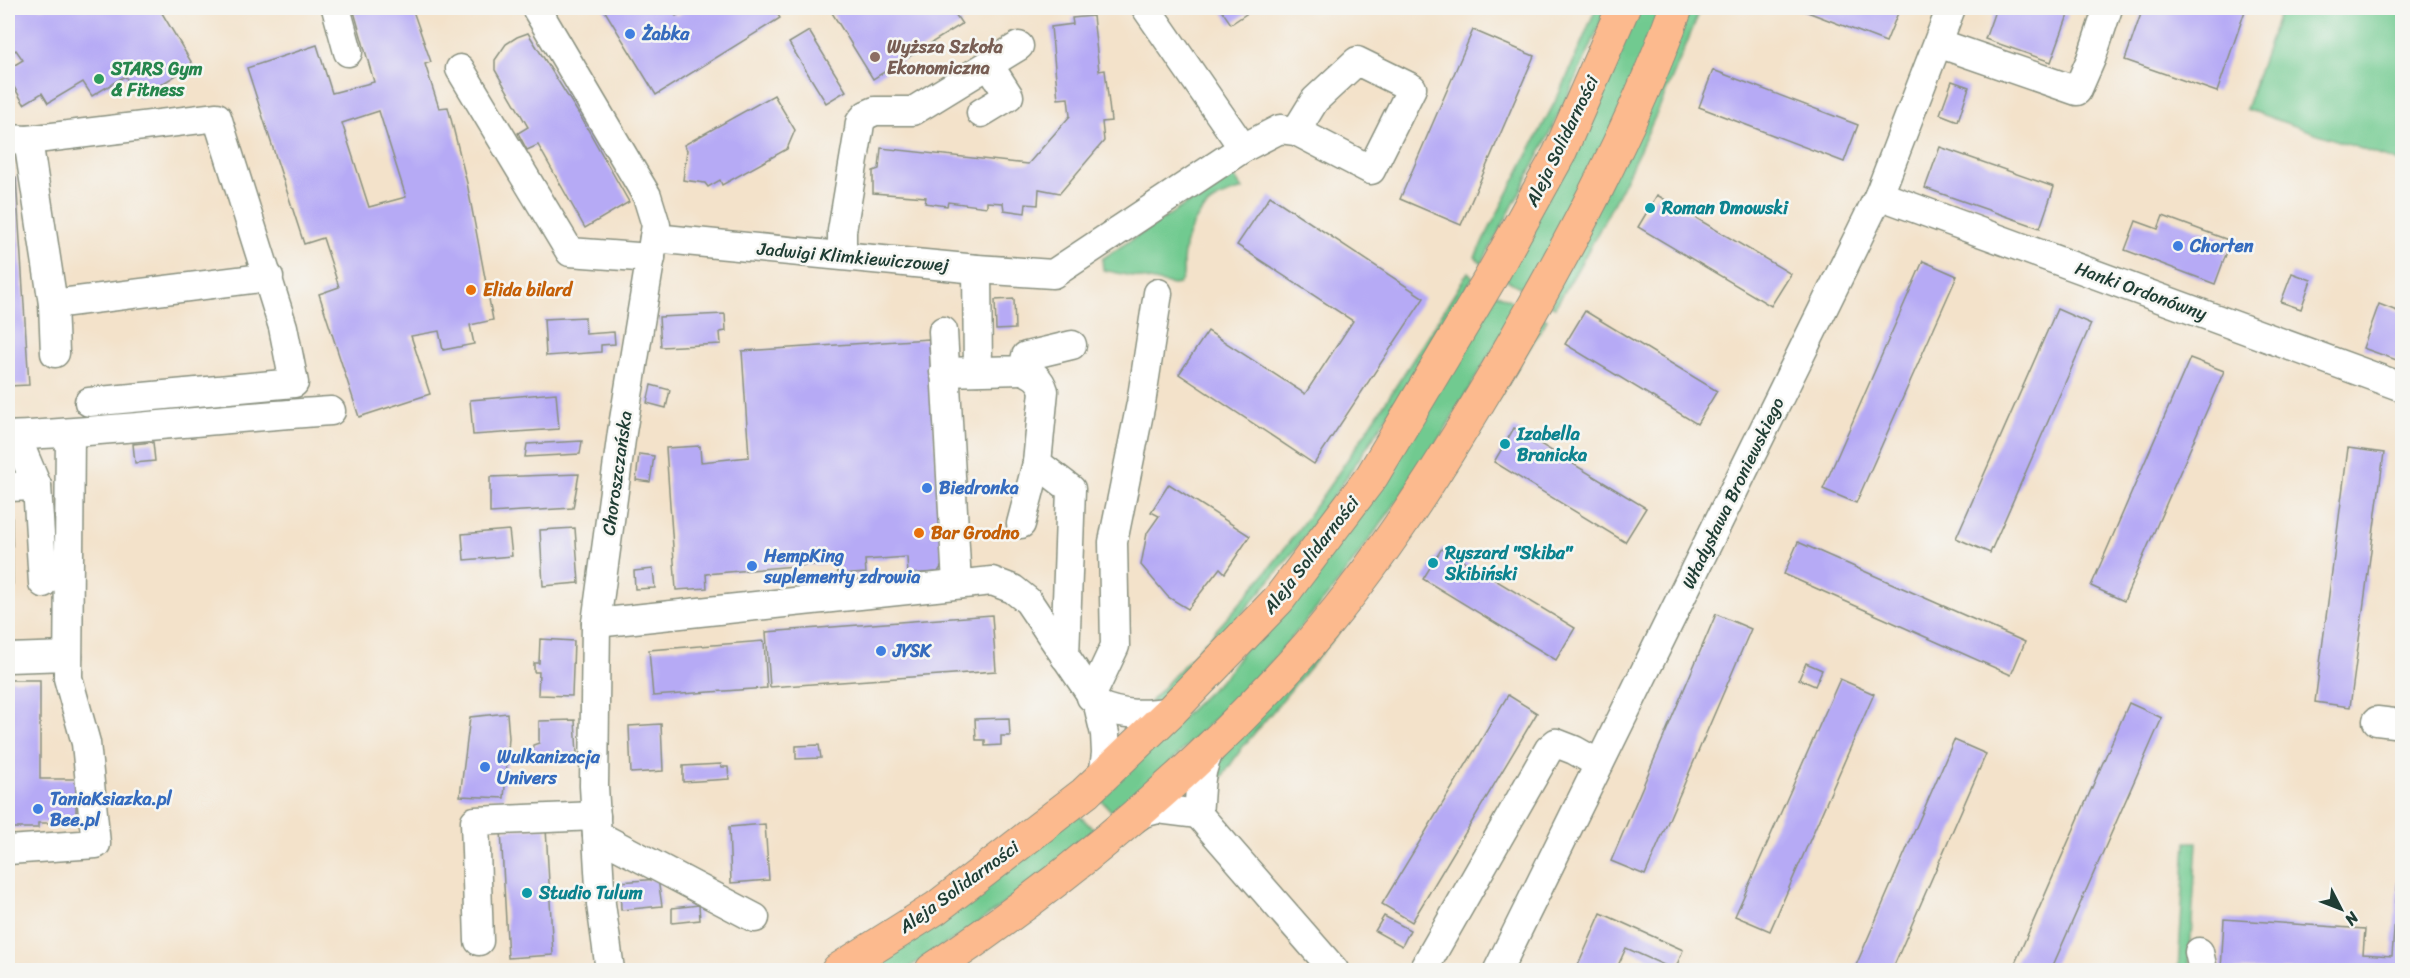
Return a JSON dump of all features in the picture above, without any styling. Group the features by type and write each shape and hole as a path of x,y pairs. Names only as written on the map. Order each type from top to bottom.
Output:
{"main road":[{"name":"Aleja Solidarności","path":"838,970 936,908 1102,778 1172,711 1279,600 1372,476 1491,278 1558,154 1623,8"},
{"path":"932,970 985,935 1064,876 1129,822 1214,743 1280,677 1344,600 1404,518 1458,438 1535,305 1603,176 1662,47 1676,8"}],"street":[{"path":"336,8 348,52"},
{"name":"Choroszczańska","path":"536,8 647,196 655,217 653,248 622,432 596,623 593,701 596,826 601,904 610,970"},
{"path":"1146,8 1243,148 1280,129 1296,131"},
{"name":"Władysława Broniewskiego","path":"1498,970 1879,195 1951,8"},
{"path":"1938,43 2077,91 2091,59 2108,8"},
{"path":"842,255 842,231 860,122 866,115 875,111 913,111 1019,46"},
{"path":"981,112 1009,96 988,65"},
{"name":"Jadwigi Klimkiewiczowej","path":"460,69 570,252 653,248 691,243 1053,274 1243,148"},
{"path":"55,353 53,304 18,139 218,117 284,327 294,383 89,402"},
{"name":"Hanki Ordonówny","path":"1879,195 2403,387"},
{"path":"977,269 978,371"},
{"path":"53,304 269,278"},
{"path":"1094,701 1115,646 1113,542 1141,403 1158,293"},
{"path":"943,331 957,584"},
{"path":"1023,370 1026,356 1072,345"},
{"path":"944,372 1023,370 1034,375 1041,382 1044,391 1037,463 1021,524"},
{"path":"43,583 37,486 12,436 331,411"},
{"path":"8,850 96,844 86,743 68,678 70,433"},
{"path":"1037,463 1071,489 1065,657"},
{"path":"8,487 37,486"},
{"path":"596,623 992,580 1013,589 1033,607 1094,701 1105,734 1106,753 1102,778"},
{"path":"8,658 68,656"},
{"path":"1094,701 1111,711 1126,714 1172,711"},
{"path":"1198,814 1199,779 1204,760 1214,743"},
{"path":"1423,970 1549,749 1556,743 1565,745 1599,764"},
{"path":"1129,822 1143,813 1158,809 1198,814 1334,970"},
{"path":"479,941 475,820 596,826 756,918"}],"green space":[{"path":"1596,8 1607,8 1579,73 1482,263 1475,257 1564,84"},
{"path":"1635,8 1662,8 1611,131 1528,292 1505,279"},
{"path":"1692,8 1701,8 1635,161 1577,271 1555,307 1550,305"},
{"path":"2281,8 2402,8 2402,163 2246,109"},
{"path":"1232,174 1243,189 1226,194 1209,204 1197,218 1188,235 1183,276 1179,284 1173,285 1103,270 1102,259"},
{"path":"1468,272 1473,277 1411,379 1300,543 1250,604 1162,700 1147,705 1237,607 1287,545 1358,444"},
{"path":"1496,293 1519,305 1427,460 1335,587 1266,668 1116,816 1099,798 1226,675"},
{"path":"1543,317 1547,320 1498,398 1335,637 1242,748 1211,793 1215,765"},
{"path":"1078,814 1097,833 973,927 905,970 857,970"},
{"path":"2186,842 2197,842 2189,970 2178,970"}],"building":[{"path":"8,8 159,8 193,65 139,98 125,76 92,96 83,82 48,103 42,93 24,104 8,77 8,69 23,60 16,50 8,55"},
{"path":"353,8 412,8 431,62 425,64 439,108 448,107 467,183 493,320 470,325 474,344 443,350 439,331 411,336 430,394 359,417 319,294 339,287 323,238 304,244 247,68 317,45 332,93 374,82","holes":["379,111 406,197 369,207 342,123"]},
{"path":"603,8 671,8 676,16 690,8 774,8 780,18 656,95"},
{"name":"Wyższa Szkoła Ekonomiczna","path":"829,8 951,8 962,24 873,79"},
{"path":"1220,8 1255,8 1231,24"},
{"path":"1797,8 1900,8 1886,42"},
{"path":"1996,8 2045,8 2068,15 2051,62 1985,39"},
{"path":"2143,8 2246,8 2217,92 2125,60"},
{"path":"1093,16 1099,71 1105,70 1111,121 1102,122 1104,141 1060,193 1039,189 1038,205 1026,204 1025,213 1004,210 1003,203 987,202 987,207 948,202 947,206 925,203 926,197 873,193 873,171 879,169 881,148 1028,164 1070,116 1068,98 1058,99 1051,27 1073,24 1072,18"},
{"path":"1473,30 1534,56 1461,225 1400,199"},
{"path":"809,31 846,91 826,103 789,43"},
{"path":"528,33 582,119 629,202 585,228 538,145 527,150 518,133 528,127 495,70 495,60 506,44"},
{"path":"1713,70 1858,125 1844,162 1699,107"},
{"path":"1952,81 1969,87 1958,121 1940,114"},
{"path":"774,95 795,130 787,149 722,185 720,180 708,187 705,183 683,180 687,150 684,145"},
{"path":"1940,147 2054,187 2040,228 1925,188"},
{"path":"8,177 16,177 29,385 8,386"},
{"path":"1657,195 1791,274 1771,306 1638,227"},
{"path":"1270,196 1424,298 1314,464 1179,374 1208,331 1305,394 1353,321 1237,245"},
{"name":"Chorten","path":"2163,216 2231,241 2215,284 2125,250 2136,221 2158,229"},
{"path":"1923,261 1957,276 1856,503 1823,489"},
{"path":"2292,273 2311,280 2301,309 2281,302"},
{"path":"1014,299 1015,329 996,330 995,300"},
{"path":"2379,304 2402,313 2402,362 2363,348"},
{"path":"2057,309 2091,324 1990,553 1956,538"},
{"path":"1585,311 1717,391 1697,424 1565,344"},
{"path":"725,314 726,331 720,332 721,344 661,347 659,317"},
{"path":"585,317 586,334 614,332 615,344 601,345 601,352 546,356 544,319"},
{"path":"929,339 943,564 938,572 908,574 907,557 865,560 866,573 838,575 837,563 706,574 707,588 676,590 666,448 700,446 701,462 749,457 742,351"},
{"path":"2190,358 2224,371 2124,601 2091,586"},
{"path":"651,385 670,390 666,408 647,403"},
{"path":"556,393 559,429 473,435 470,400"},
{"path":"1514,428 1646,508 1625,542 1494,462"},
{"path":"582,441 580,454 525,457 527,444"},
{"path":"153,442 155,461 135,463 133,444"},
{"path":"2348,448 2384,453 2350,707 2315,702"},
{"path":"639,454 654,456 650,482 636,480"},
{"path":"579,474 573,508 490,513 490,477"},
{"path":"1169,484 1250,536 1225,573 1220,568 1188,609 1168,597 1141,565 1147,533 1159,516 1151,512"},
{"path":"8,518 12,518 13,584 8,584"},
{"path":"575,528 579,583 543,586 540,530"},
{"path":"509,530 512,556 464,560 462,534"},
{"path":"1798,542 2025,642 2011,675 1784,574"},
{"path":"1442,548 1575,628 1556,660 1423,579"},
{"path":"653,569 655,588 635,589 634,571"},
{"path":"1716,614 1751,629 1645,875 1611,861"},
{"name":"JYSK","path":"992,615 996,671 770,687 766,632"},
{"path":"540,639 574,641 572,696 538,695 539,672 534,672 534,663 539,663"},
{"path":"764,641 767,688 653,696 649,650"},
{"path":"1806,663 1822,670 1815,686 1799,679"},
{"path":"1840,679 1874,694 1770,931 1735,916"},
{"path":"8,680 40,680 40,779 76,779 76,823 38,823 38,828 8,828"},
{"path":"1508,695 1537,713 1412,922 1382,904"},
{"path":"2129,703 2162,718 2051,970 2012,970"},
{"name":"Wulkanizacja Univers","path":"507,713 509,738 504,798 460,796 470,717"},
{"path":"1009,718 1010,736 1001,736 1001,745 985,746 985,740 976,740 975,719"},
{"path":"575,720 577,754 536,755 532,751 533,745 539,743 539,721"},
{"path":"661,724 663,771 631,773 629,726"},
{"path":"1954,740 1986,754 1892,970 1854,970"},
{"path":"819,745 821,758 796,759 796,746"},
{"path":"721,764 722,767 728,767 729,779 683,782 683,766"},
{"path":"765,824 769,880 731,883 729,827"},
{"name":"Studio Tulum","path":"546,828 553,955 508,958 501,830"},
{"path":"2401,842 2402,970 2221,970 2224,919 2365,929 2363,954 2392,956"},
{"path":"658,879 662,906 621,910 620,882"},
{"path":"699,905 700,920 672,923 672,908"},
{"path":"1601,913 1683,950 1675,970 1626,948 1616,970 1576,970"},
{"path":"1384,916 1410,930 1402,946 1375,931"}],"place":[{"name":"Żabka","path":"630,34"},
{"name":"Wyższa Szkoła Ekonomiczna","path":"875,57"},
{"name":"STARS Gym & Fitness","path":"99,79"},
{"name":"Roman Dmowski","path":"1650,208"},
{"name":"Chorten","path":"2178,246"},
{"name":"Elida bilard","path":"471,290"},
{"name":"Izabella Branicka","path":"1505,444"},
{"name":"Biedronka","path":"927,488"},
{"name":"Bar Grodno","path":"919,533"},
{"name":"Ryszard \"Skiba\" Skibiński","path":"1433,563"},
{"name":"HempKing suplementy zdrowia","path":"752,566"},
{"name":"JYSK","path":"881,651"},
{"name":"Wulkanizacja Univers","path":"485,767"},
{"name":"TaniaKsiazka.pl Bee.pl","path":"38,809"},
{"name":"Studio Tulum","path":"527,893"}]}
